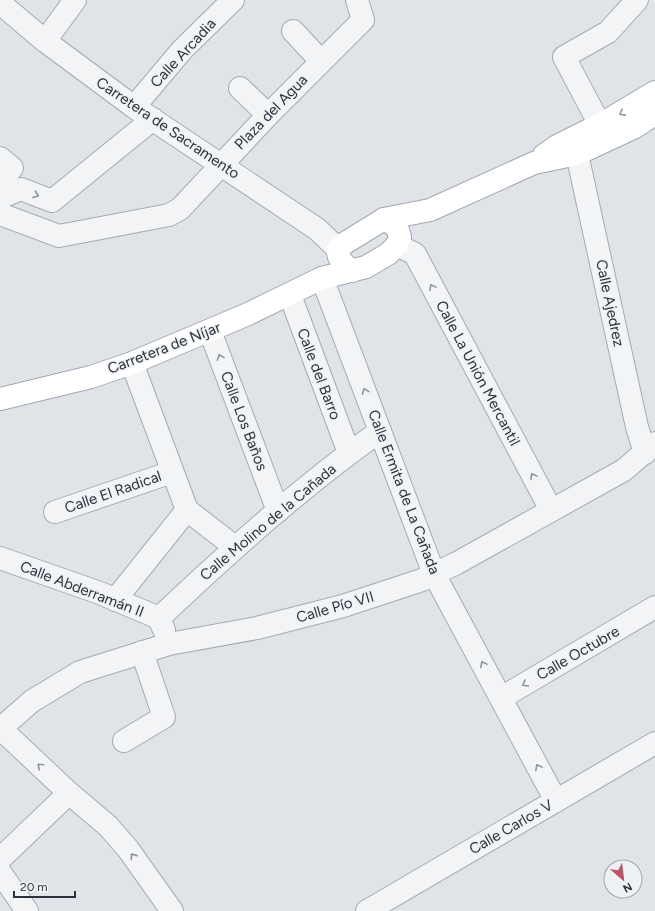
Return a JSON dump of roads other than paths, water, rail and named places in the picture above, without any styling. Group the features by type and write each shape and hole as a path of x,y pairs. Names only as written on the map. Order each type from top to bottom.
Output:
{"main road":[{"path":"534,163 556,146 600,125 655,92"},
{"path":"384,219 430,210 534,163 577,154 635,127 655,114"},
{"path":"398,241 430,210"},
{"path":"384,219 397,227 398,241"},
{"name":"Carretera de Níjar","path":"322,278 338,252 364,230 384,219"},
{"name":"Carretera de Níjar","path":"0,399 91,377 132,363 210,331 290,295 322,278 366,267 388,254 398,241"},
{"path":"338,252 341,262 352,271"}],"street":[{"path":"45,41 75,0"},
{"name":"Calle Arcadia","path":"134,107 182,50 233,0"},
{"name":"Plaza del Agua","path":"0,214 25,225 59,236 170,215 180,209 268,115 363,20 357,0"},
{"path":"600,125 564,57 608,32 637,0"},
{"name":"Carretera de Sacramento","path":"0,3 45,41 134,107 317,229 338,252"},
{"path":"293,31 321,61"},
{"path":"240,88 268,115"},
{"path":"0,198 21,189 52,201 154,120"},
{"name":"Calle Ajedrez","path":"577,154 637,427 650,448"},
{"path":"0,158 12,168 0,183"},
{"name":"Calle La Unión Mercantil","path":"398,241 415,254 551,510"},
{"name":"Calle Ermita de La Cañada","path":"322,278 434,574 556,801"},
{"name":"Calle del Barro","path":"290,295 349,453"},
{"name":"Calle Los Baños","path":"210,331 278,511"},
{"path":"132,363 187,510 235,547"},
{"name":"Calle Molino de la Cañada","path":"158,618 235,547 349,453 380,431"},
{"name":"Calle Pío VII","path":"0,729 32,701 80,672 169,644 257,628 343,606 434,574 624,470 650,448"},
{"name":"Calle El Radical","path":"55,512 172,472"},
{"path":"115,600 187,510"},
{"name":"Calle Abderramán II","path":"0,558 100,593 158,618 169,644"},
{"name":"Calle Octubre","path":"501,698 655,608"},
{"path":"124,741 164,717 142,652"},
{"path":"0,729 69,793 108,826 128,849 172,911"},
{"name":"Calle Carlos V","path":"367,911 655,743"},
{"path":"0,859 69,793"},
{"path":"0,872 27,911"}]}
